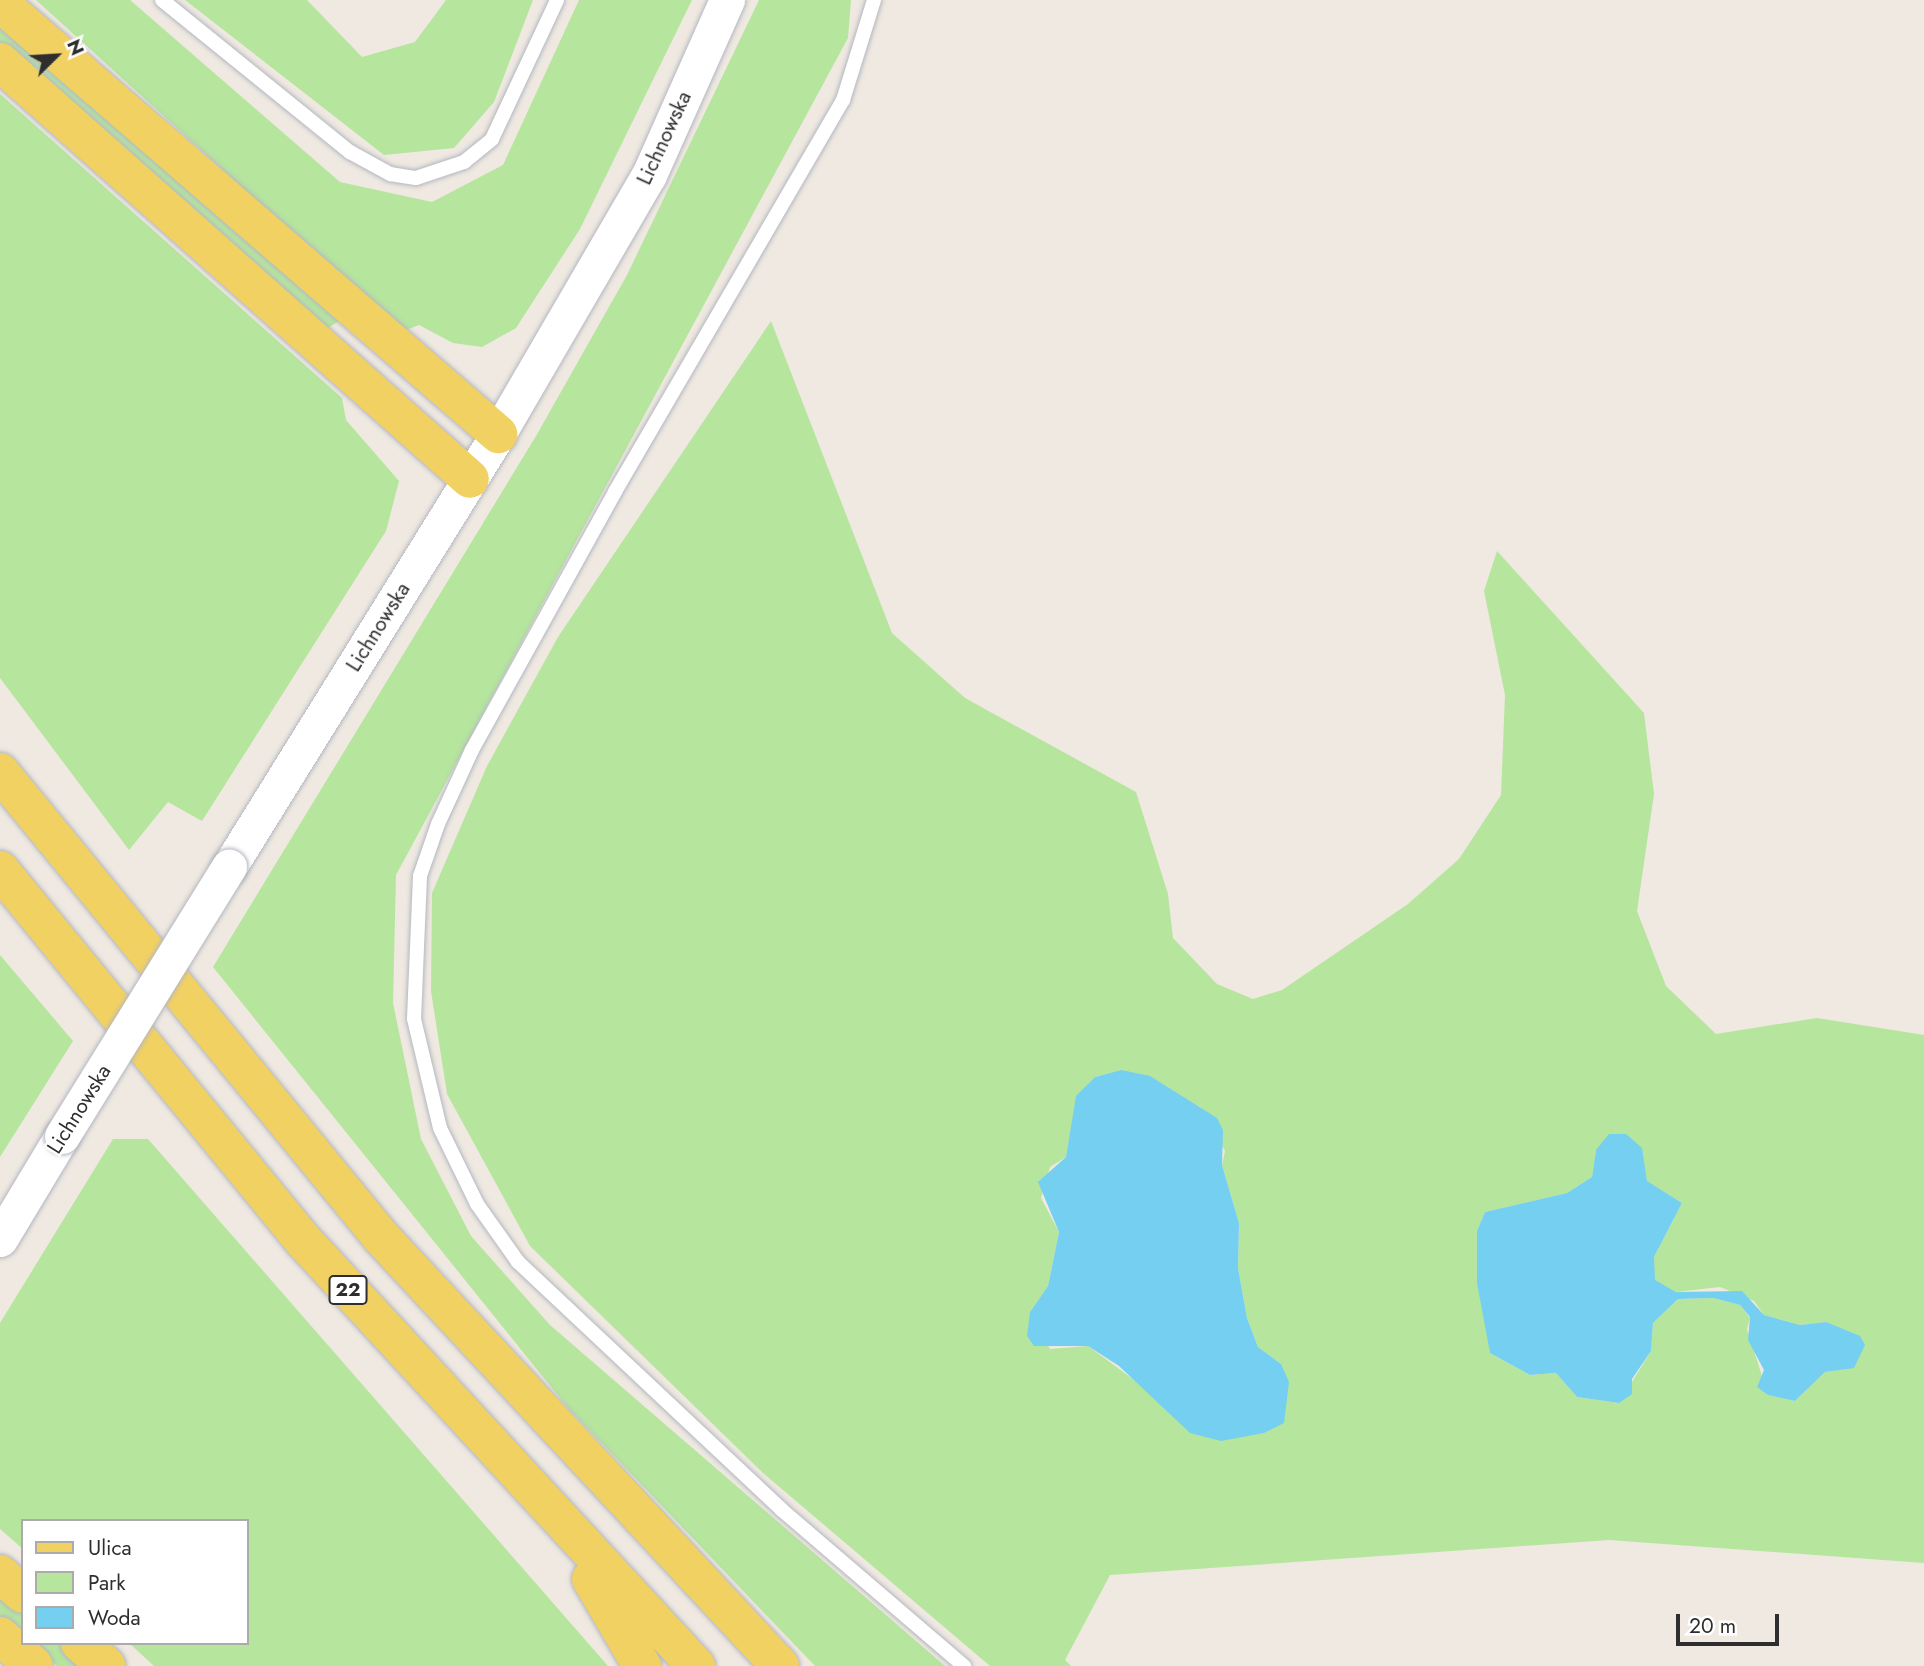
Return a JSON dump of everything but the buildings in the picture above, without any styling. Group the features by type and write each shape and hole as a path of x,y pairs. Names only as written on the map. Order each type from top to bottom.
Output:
{"main road":[{"path":"0,3 498,434"},
{"path":"0,62 470,479"},
{"path":"0,772 389,1246 780,1666"},
{"name":"22","path":"0,870 265,1195 552,1514 696,1666"},
{"path":"552,1514 642,1666"},
{"path":"0,1574 21,1592"},
{"path":"0,1636 34,1666"},
{"path":"82,1645 106,1666"}],"street":[{"name":"Lichnowska","path":"0,1239 498,434 649,174 727,0"}],"lane":[{"path":"162,0 350,152 390,174 416,178 464,162 492,139 556,0"},
{"path":"874,0 843,100 609,504 438,824 420,876 414,1019 440,1128 477,1204 518,1262 782,1510 964,1666"}],"green space":[{"path":"36,0 130,0 340,182 432,202 503,165 579,0 692,0 580,229 516,328 482,347 453,343 419,325 401,332"},
{"path":"185,0 307,0 362,57 415,42 446,0 533,0 494,102 454,148 384,155"},
{"path":"759,0 851,0 848,38 396,875 393,1003 421,1139 471,1236 550,1325 945,1666 815,1666 568,1408 213,967 536,436 627,275"},
{"path":"0,23 339,321 325,330 0,45"},
{"path":"0,94 342,398 346,420 399,481 386,531 202,821 168,802 129,850 0,678"},
{"path":"771,321 892,633 965,698 1136,792 1168,894 1173,938 1217,984 1253,999 1282,990 1408,904 1459,859 1501,795 1505,695 1484,591 1497,551 1644,713 1654,794 1637,911 1666,986 1716,1034 1817,1018 1924,1035 1924,1563 1609,1540 1110,1575 1065,1660 1071,1666 990,1666 763,1473 530,1246 447,1094 431,991 432,893 487,766 558,637","holes":["1121,1070 1200,1107 1225,1151 1222,1165 1239,1223 1238,1268 1247,1318 1258,1347 1281,1364 1149,1391 1088,1346 1050,1349 1030,1312 1048,1286 1059,1232 1041,1198 1050,1167 1066,1157 1077,1096 1095,1077","1596,1150 1682,1203 1654,1257 1654,1280 1676,1292 1720,1287 1754,1301 1764,1315 1800,1325 1826,1322 1844,1369 1825,1372 1795,1401 1768,1395 1747,1329 1750,1318 1740,1305 1713,1298 1678,1299 1653,1323 1651,1351 1619,1403 1577,1397 1556,1373 1530,1375 1490,1353 1477,1231 1485,1212 1567,1193 1592,1177"]},
{"path":"0,955 73,1041 0,1157"},
{"path":"113,1139 148,1139 608,1666 154,1666 131,1645 248,1645 248,1519 21,1519 21,1547 0,1529 0,1323"},
{"path":"0,1589 21,1607 21,1634 0,1616"},
{"path":"33,1645 63,1645 87,1666 57,1666"}],"water":[{"path":"1121,1070 1150,1076 1217,1118 1223,1130 1222,1165 1239,1223 1238,1268 1247,1318 1258,1347 1281,1364 1289,1382 1284,1423 1264,1433 1221,1441 1190,1433 1119,1366 1088,1346 1034,1346 1027,1336 1030,1312 1048,1286 1059,1232 1038,1182 1066,1157 1076,1096 1095,1077"},
{"path":"1609,1134 1626,1134 1642,1148 1647,1181 1682,1203 1654,1257 1655,1280 1676,1292 1742,1291 1764,1315 1800,1325 1826,1322 1860,1336 1865,1345 1854,1368 1825,1372 1795,1401 1768,1395 1757,1387 1764,1370 1748,1340 1750,1317 1740,1305 1713,1298 1678,1299 1653,1323 1651,1351 1632,1379 1632,1394 1619,1403 1577,1397 1556,1373 1530,1375 1490,1353 1477,1283 1477,1231 1485,1212 1567,1193 1592,1177 1596,1150"}]}
